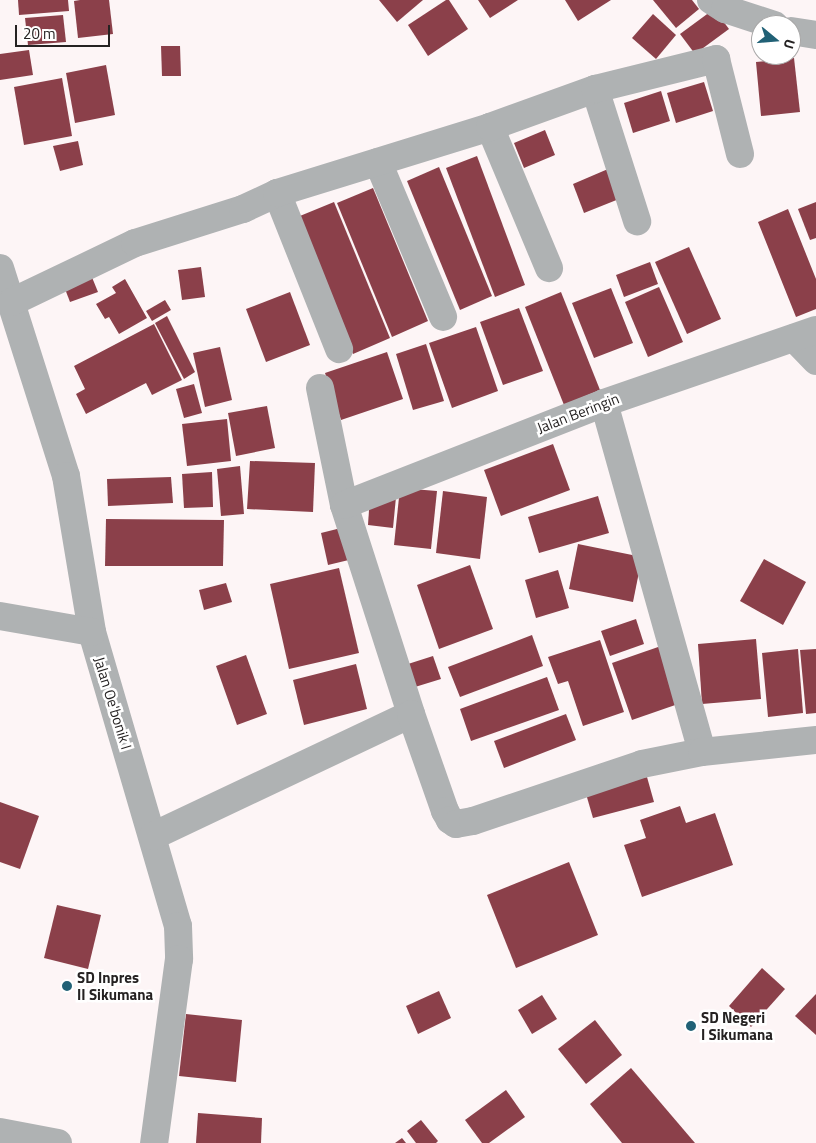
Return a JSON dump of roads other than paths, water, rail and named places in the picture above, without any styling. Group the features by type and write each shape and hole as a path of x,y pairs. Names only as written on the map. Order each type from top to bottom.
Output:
{"street":[{"path":"711,0 725,9 751,17"},
{"path":"801,33 816,35"},
{"path":"12,302 135,243 243,209 277,193 490,127 595,89 716,59 740,154"},
{"path":"595,89 637,221"},
{"path":"490,127 549,268"},
{"path":"378,162 444,317"},
{"path":"277,193 339,349"},
{"name":"Jalan Oe'bonik I","path":"0,268 66,476 92,632 178,926 179,959 154,1143"},
{"path":"805,334 816,361"},
{"name":"Jalan Beringin","path":"344,505 604,403 805,334"},
{"path":"320,388 344,505 411,714 445,811 450,820 456,824 473,821 642,764 702,752 816,740"},
{"path":"604,403 702,752"},
{"path":"0,616 92,632"},
{"path":"153,836 411,714"},
{"path":"0,1132 58,1143"}],"place":[{"name":"SD Inpres II Sikumana","path":"67,986"},
{"name":"SD Negeri I Sikumana","path":"691,1026"}]}
